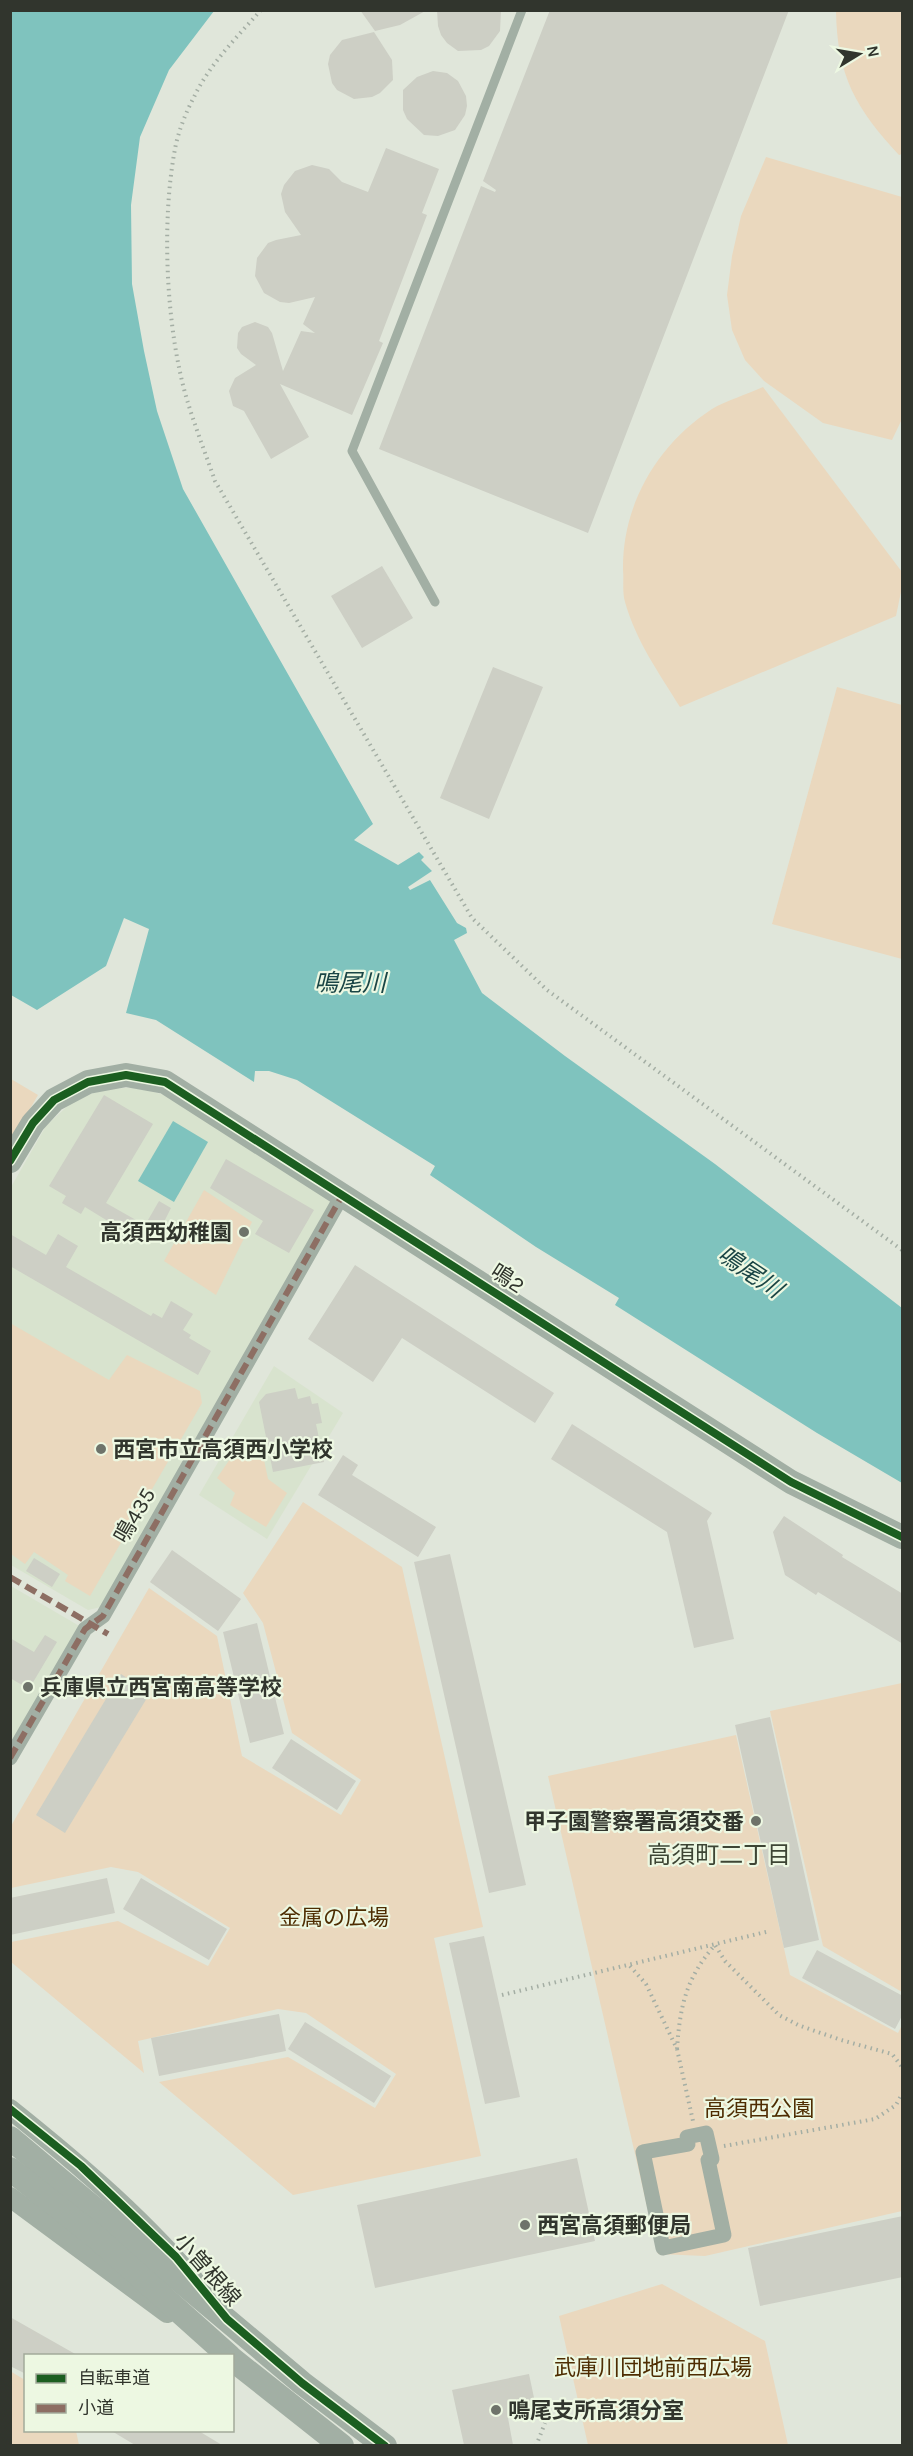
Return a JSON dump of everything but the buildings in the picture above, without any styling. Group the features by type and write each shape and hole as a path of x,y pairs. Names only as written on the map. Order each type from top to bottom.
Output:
{"street":[{"name":"鳴2","path":"10,1161 33,1123 54,1100 88,1082 126,1074 165,1082 790,1482 903,1537"},
{"name":"鳴435","path":"10,1758 85,1629 103,1616 343,1194"},
{"name":"小曽根線","path":"10,2109 81,2166 176,2257 227,2319 302,2383 385,2445"},
{"path":"706,2133 710,2149 712,2159 708,2160 724,2235 663,2248 643,2152 688,2144 687,2137 706,2133"},
{"path":"10,2138 49,2168 227,2319"},
{"path":"10,2169 96,2237 226,2354"},
{"path":"10,2197 225,2354"},
{"path":"234,2361 342,2445"}],"lane":[{"path":"435,602 352,451 522,10"}],"path":[{"path":"261,10 227,47 194,96 175,147 169,202 168,273 174,343 187,402 215,481 472,918 547,990 903,1250"},
{"path":"502,1995 770,1931"},
{"path":"677,2049 679,2022 689,1981 700,1961 715,1945"},
{"path":"715,1945 725,1961 779,2015 841,2040 892,2054 903,2067"},
{"path":"630,1966 646,1984 677,2049 696,2135"},
{"path":"710,2149 875,2119 896,2104 903,2094"},
{"path":"536,2445 545,2423"}],"shaded area":[{"name":"西宮市立高須西小学校","path":"136,1087 168,1096 328,1194 331,1205 101,1607 88,1610 11,1565 11,1187 46,1126 74,1100 102,1090"},
{"path":"274,1366 343,1413 267,1539 199,1495"},
{"name":"兵庫県立西宮南高等学校","path":"11,1586 81,1627 11,1748"}],"green space":[{"path":"836,11 902,11 902,154 899,155 871,122 852,90 840,54"},
{"path":"766,157 902,197 902,419 892,440 823,423 764,381 745,360 732,330 727,295 732,256 741,216"},
{"path":"763,387 902,572 902,587 896,616 680,707 635,630 625,602 624,546 629,522 636,499 647,478 675,440 712,409"},
{"path":"837,687 902,705 902,959 772,924"},
{"path":"11,1079 38,1095 11,1142"},
{"path":"204,1190 252,1222 216,1295 164,1261"},
{"path":"10,1323 109,1380 127,1355 200,1391 202,1403 90,1596 65,1581 68,1575 34,1552 25,1564 11,1554"},
{"path":"263,1455 268,1479 287,1493 266,1527 230,1505 235,1493 217,1478 230,1459"},
{"name":"金属の広場","path":"303,1502 402,1567 483,1927 434,1938 481,2156 293,2195 159,2082 288,2057 375,2108 396,2074 306,2013 278,2009 138,2041 144,2073 11,1962 11,1942 118,1921 208,1966 230,1928 138,1872 111,1867 11,1888 11,1826 149,1588 217,1636 242,1756 341,1815 361,1780 292,1733 263,1623 243,1593"},
{"path":"902,1683 902,1992 823,1946 770,1711"},
{"name":"高須西公園","path":"736,1735 790,1975 898,2033 902,2025 902,2211 705,2256 658,2254 548,1776"},
{"name":"武庫川団地前西広場","path":"662,2284 765,2341 788,2445 588,2445 559,2316"},
{"path":"10,2371 24,2379 24,2432 76,2432 79,2445 11,2445"}],"water":[{"name":"鳴尾川","path":"11,10 214,11 169,70 140,137 131,205 132,284 144,351 157,411 183,489 373,824 354,840 398,865 419,852 424,857 421,860 432,871 408,887 410,890 430,880 457,923 466,928 467,933 454,940 482,993 715,1164 902,1308 902,1483 817,1433 615,1305 619,1298 536,1247 430,1175 435,1166 297,1080 269,1071 255,1071 254,1082 156,1020 126,1013 149,929 124,918 106,966 37,1010 11,995"},
{"path":"173,1121 208,1142 174,1202 138,1181"}],"marked path":[{"path":"10,1758 85,1629 103,1616 343,1194"},
{"path":"10,1577 108,1634"}],"cycle path":[{"path":"10,1161 33,1123 54,1100 88,1082 126,1075 165,1082 791,1482 902,1537"},
{"path":"10,2109 81,2166 176,2257 227,2319 302,2383 385,2446"}],"place":[{"name":"高須西幼稚園","path":"244,1232"},
{"name":"西宮市立高須西小学校","path":"101,1449"},
{"name":"兵庫県立西宮南高等学校","path":"28,1687"},
{"name":"甲子園警察署高須交番","path":"756,1821"},
{"name":"西宮高須郵便局","path":"525,2225"},
{"name":"鳴尾支所高須分室","path":"496,2410"}],"district":[{"name":"高須町二丁目","path":"719,1855"}]}
